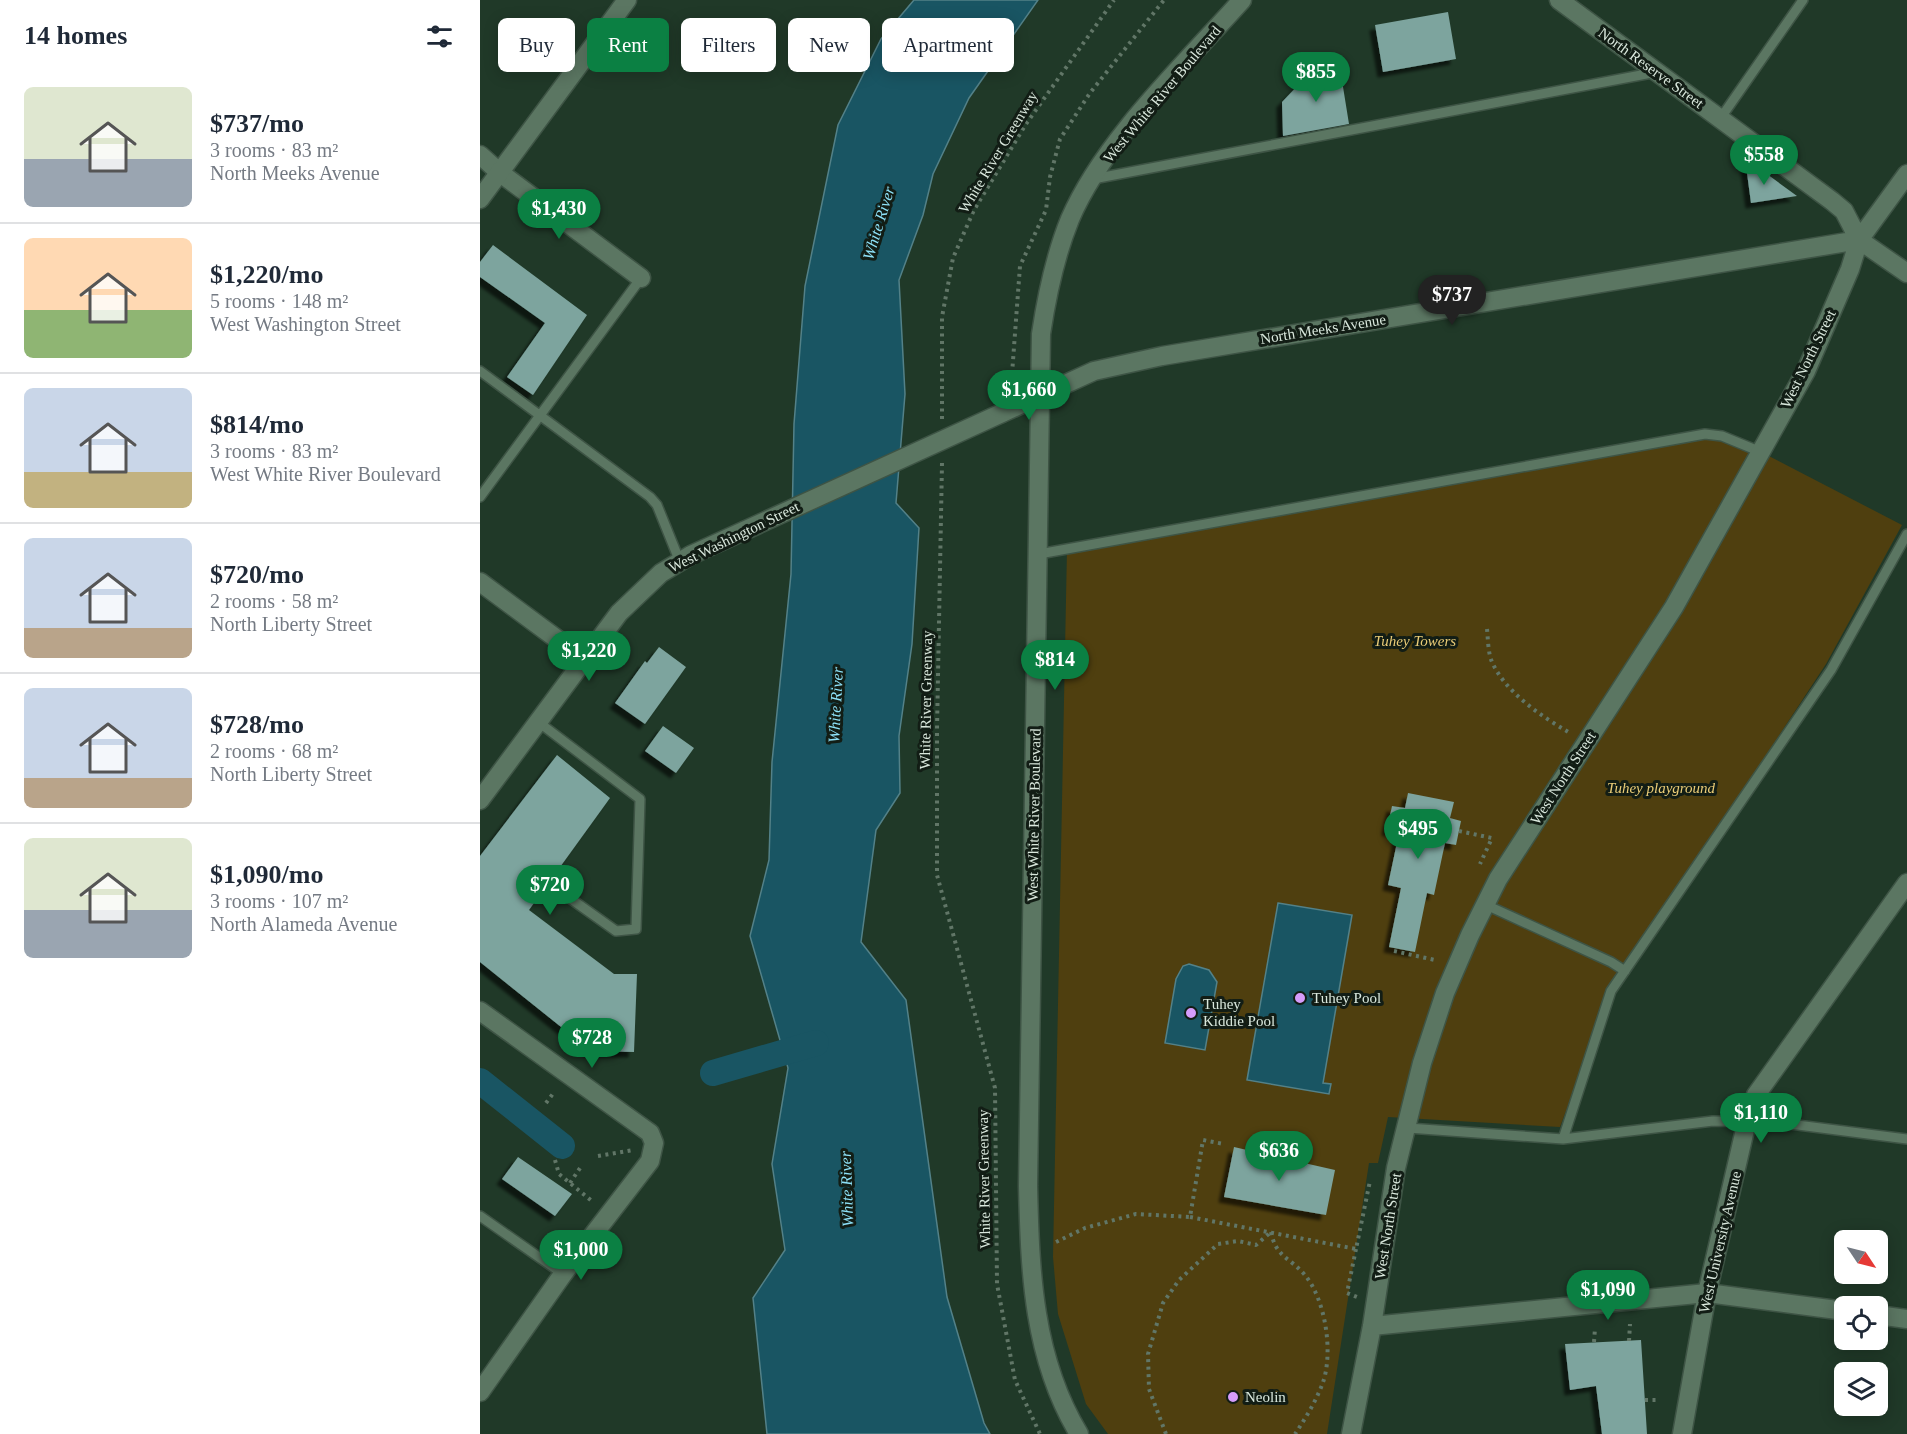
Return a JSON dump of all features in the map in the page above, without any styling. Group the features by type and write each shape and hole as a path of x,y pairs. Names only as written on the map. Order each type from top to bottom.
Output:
{"street":[{"path":"480,199 627,0"},
{"name":"West White River Boulevard","path":"1079,1434 1060,1397 1038,1331 1029,1260 1028,1186 1041,334 1046,296 1071,218 1092,180 1120,139 1242,0"},
{"name":"North Reserve Street","path":"1559,0 1844,211 1859,240 1907,273"},
{"path":"480,155 499,172 641,278"},
{"name":"West North Street","path":"1351,1434 1372,1326 1396,1168 1408,1128 1422,1063 1445,993 1484,904 1585,742 1674,607 1806,371 1850,269 1859,240 1907,174"},
{"name":"North Meeks Avenue","path":"1040,396 1094,371 1162,356 1859,240"},
{"name":"West Washington Street","path":"480,800 619,613 661,573 686,558 1040,396"},
{"path":"480,582 584,659"},
{"name":"West University Avenue","path":"1682,1434 1707,1293 1747,1121 1756,1095 1907,883"},
{"path":"480,1011 650,1133 654,1143 653,1154 563,1274 480,1392"},
{"path":"1372,1326 1707,1293 1834,1310"},
{"path":"1888,1316 1907,1319"}],"lane":[{"path":"1720,119 1803,0"},
{"path":"1092,180 1657,72"},
{"path":"480,497 641,278"},
{"path":"480,371 650,497 657,505 686,558"},
{"path":"1039,554 1705,434 1722,436 1761,452"},
{"path":"1563,1139 1611,991 1831,670 1907,534"},
{"path":"537,721 640,799 636,929 616,931 564,894"},
{"path":"1484,904 1611,962 1625,971"},
{"path":"1408,1128 1563,1139 1713,1121 1747,1121 1907,1139"},
{"path":"480,1215 563,1274"}],"path":[{"name":"White River Greenway","path":"942,431 942,317 952,258 974,210 1026,124 1114,0"},
{"path":"1012,374 1020,267 1046,210 1050,177 1060,139 1090,93 1164,0"},
{"name":"White River Greenway","path":"942,454 937,875 995,1088 997,1284 1015,1380 1040,1434"},
{"path":"1487,629 1491,660 1510,689 1552,723 1585,742"},
{"path":"1394,951 1435,960"},
{"path":"546,1103 555,1091"},
{"path":"1190,1217 1203,1140 1224,1144"},
{"path":"598,1156 634,1150"},
{"path":"555,1160 559,1174 595,1203"},
{"path":"570,1183 580,1168"},
{"path":"1056,1242 1085,1228 1136,1214 1190,1217 1356,1249 1371,1180"},
{"path":"1166,1434 1149,1389 1148,1354 1163,1303 1179,1280 1218,1244 1238,1241 1256,1245 1271,1232"},
{"path":"1271,1232 1275,1249 1305,1275 1321,1302 1327,1346 1323,1383 1306,1418 1294,1434"},
{"path":"1629,1341 1630,1324"},
{"path":"1594,1328 1594,1342"},
{"path":"1645,1400 1660,1400"}],"green space":[{"path":"1705,434 1761,452 1902,525 1826,664 1611,991 1560,1127 1388,1117 1378,1163 1369,1163 1327,1434 1108,1434 1086,1404 1058,1314 1053,1257 1067,549"}],"water":[{"path":"914,0 1038,0 1014,34 1014,18 899,18"},
{"name":"White River","path":"881,39 882,72 987,72 969,98 933,174 923,215 899,280 905,394 896,503 919,528 912,644 899,736 900,793 876,830 861,942 906,1000 947,1297 984,1423 990,1434 767,1434 753,1298 785,1250 772,1164 788,1068 750,936 769,860 772,762 791,574 794,424 805,286 838,125 864,72 870,72 870,61"},
{"name":"Tuhey Pool","path":"1278,903 1352,915 1323,1083 1331,1084 1329,1094 1247,1080"},
{"name":"Tuhey Kiddie Pool","path":"1189,964 1209,970 1217,982 1205,1050 1165,1043 1176,979 1183,966"}],"building":[{"path":"1448,12 1456,59 1383,72 1375,25"},
{"path":"1339,62 1349,124 1283,136 1282,102 1304,79"},
{"path":"1745,158 1797,196 1751,203"},
{"path":"493,245 587,315 533,395 507,377 545,323 480,277 480,262"},
{"path":"659,647 686,667 645,724 615,703 645,661 647,663"},
{"path":"663,726 694,748 676,773 645,751"},
{"path":"557,755 610,798 529,910 614,974 637,974 634,1052 591,1051 480,962 480,856"},
{"path":"1408,793 1454,802 1450,818 1461,821 1456,845 1445,843 1434,895 1427,893 1415,952 1389,947 1401,888 1388,885 1399,833 1387,830 1392,806 1405,808"},
{"path":"1234,1147 1335,1170 1326,1215 1224,1197"},
{"path":"518,1157 572,1194 555,1216 502,1179"},
{"path":"1641,1340 1647,1434 1602,1434 1596,1386 1570,1390 1565,1344"}],"waterway":[{"path":"713,1073 816,1043"},
{"path":"480,1081 562,1146"}],"place":[{"name":"Tuhey Pool","path":"1300,998"},
{"name":"Tuhey Kiddie Pool","path":"1191,1013"},
{"name":"Neolin","path":"1233,1397"}],"park label":[{"name":"Tuhey Towers","path":"1415,641"},
{"name":"Tuhey playground","path":"1661,788"}]}
